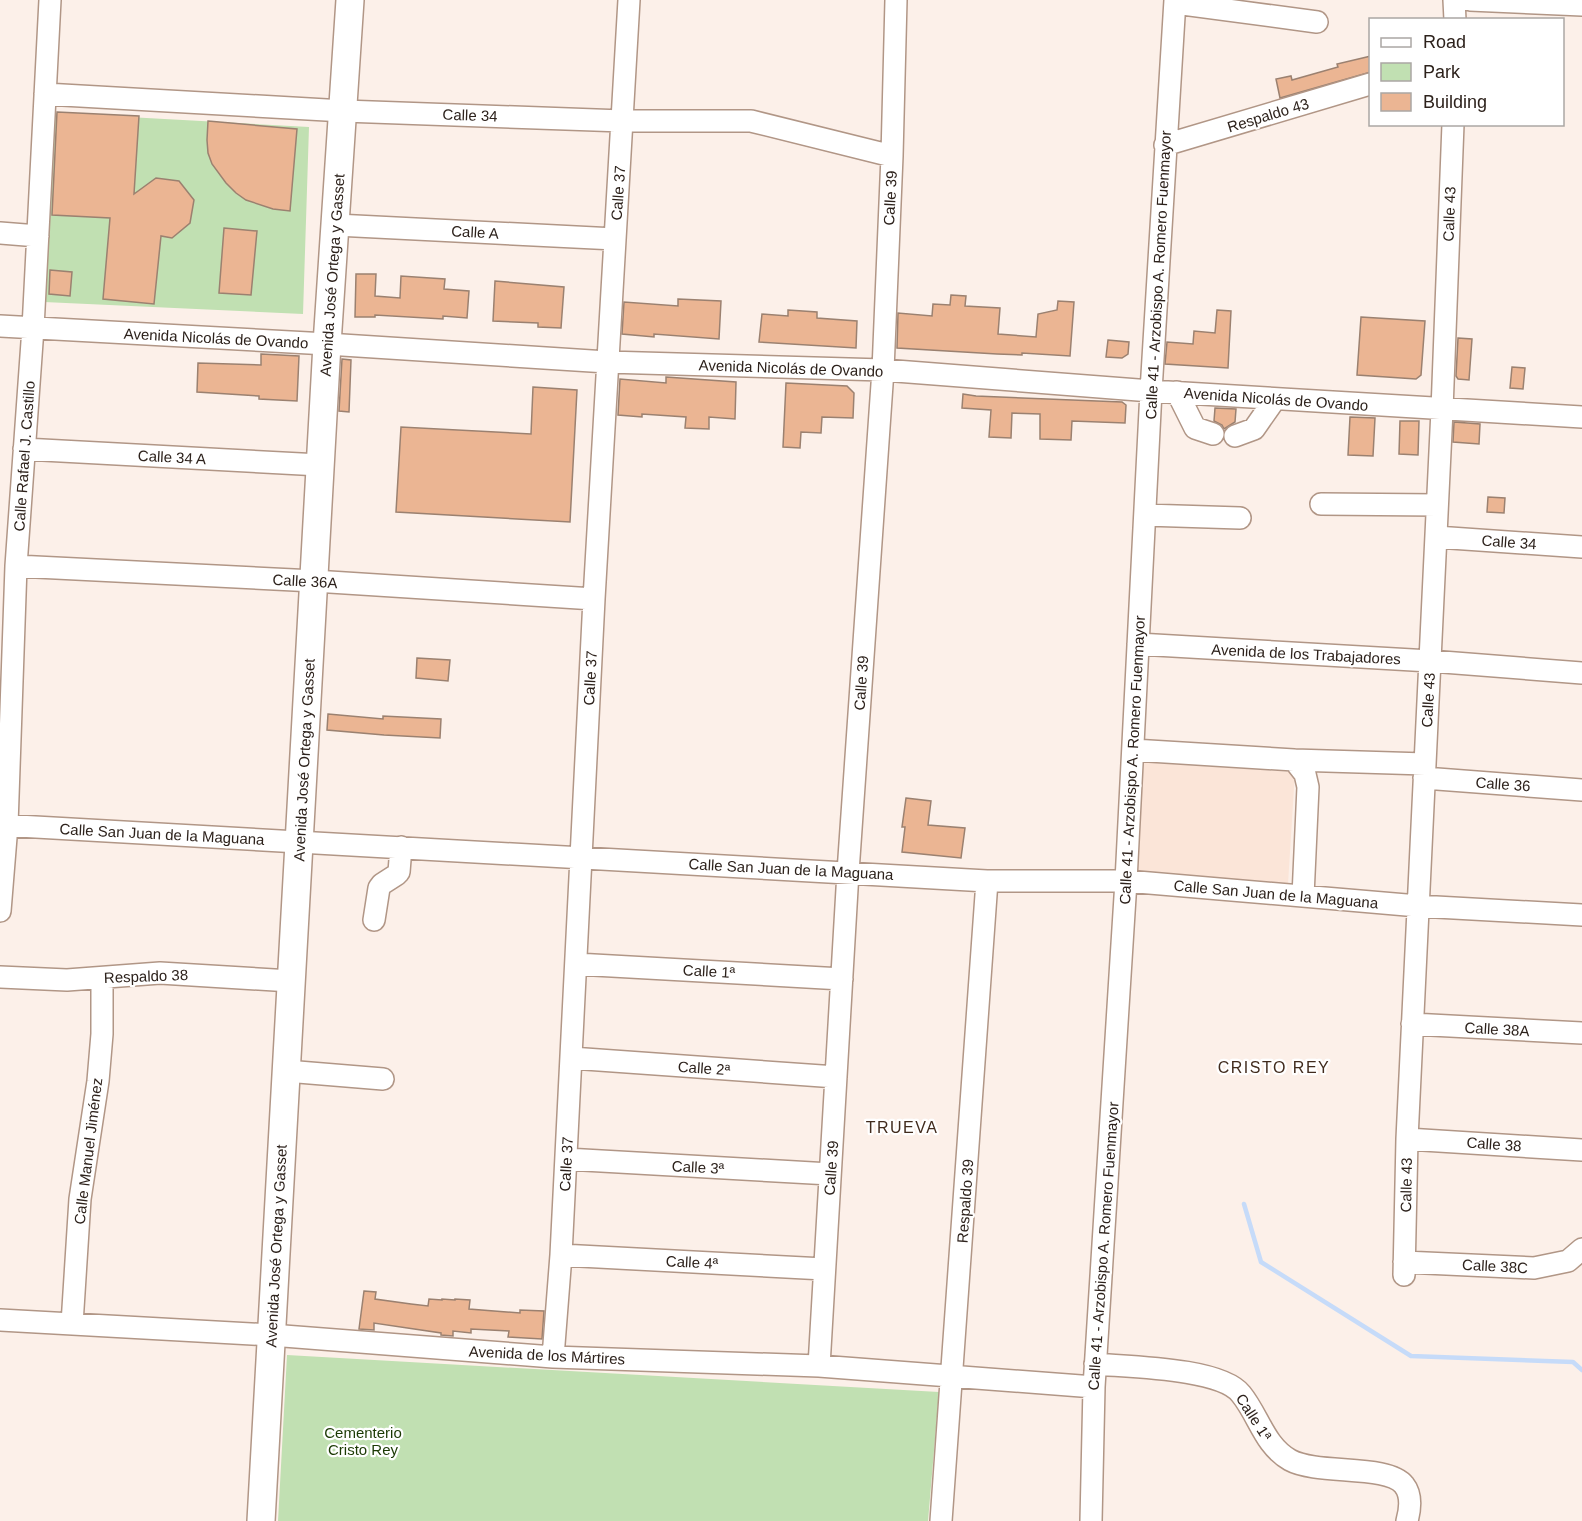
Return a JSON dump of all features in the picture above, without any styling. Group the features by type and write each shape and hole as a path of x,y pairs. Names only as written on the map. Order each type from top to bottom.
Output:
{"main road":[{"name":"Avenida José Ortega y Gasset","path":"261,1521 327,344 350,0"}],"street":[{"name":"Calle Rafael J. Castillo","path":"0,911 16,566 33,328 50,0"},
{"name":"Calle 37","path":"553,1357 561,1255 594,599 629,0"},
{"name":"Calle 39","path":"819,1366 848,872 883,370 896,0"},
{"path":"1454,0 1455,18"},
{"path":"1470,0 1582,5"},
{"path":"1175,2 1317,22"},
{"name":"Calle 41 - Arzobispo A. Romero Fuenmayor","path":"1091,1521 1095,1364 1126,881 1144,515 1175,2"},
{"name":"Respaldo 43","path":"1165,145 1369,85"},
{"name":"Calle 34","path":"45,94 344,111 622,121 751,121 892,156"},
{"name":"Calle 43","path":"1404,1268 1407,1139 1442,410 1453,126"},
{"name":"Calle A","path":"336,225 615,239"},
{"path":"0,233 38,236"},
{"name":"Avenida Nicolás de Ovando","path":"0,326 607,362 883,370 1151,391 1582,417"},
{"path":"1177,392 1195,428 1213,434"},
{"path":"1234,436 1254,429 1275,399"},
{"name":"Calle 34 A","path":"24,449 320,465"},
{"path":"1321,504 1437,505"},
{"path":"1144,515 1240,518"},
{"name":"Calle 34","path":"1436,537 1582,547"},
{"name":"Calle 36A","path":"16,566 594,599"},
{"name":"Avenida de los Trabajadores","path":"1138,644 1430,661 1582,673"},
{"name":"Calle 36","path":"1133,750 1424,771 1582,790"},
{"path":"1294,760 1305,774 1308,787 1303,896"},
{"name":"Calle San Juan de la Maguana","path":"3,825 987,881 1126,881 1418,906 1582,915"},
{"path":"374,920 379,888 399,872 401,847"},
{"name":"Respaldo 39","path":"941,1521 987,881"},
{"name":"Calle 1ª","path":"576,964 842,979"},
{"name":"Respaldo 38","path":"0,977 67,980 160,973 291,981"},
{"name":"Calle Manuel Jiménez","path":"72,1324 80,1198 102,1034 102,978"},
{"name":"Calle 38A","path":"1412,1024 1582,1034"},
{"name":"Calle 2ª","path":"571,1058 836,1077"},
{"path":"286,1071 383,1079"},
{"name":"Calle 38","path":"1407,1139 1582,1150"},
{"name":"Calle 3ª","path":"566,1160 830,1174"},
{"name":"Calle 38C","path":"1404,1268 1534,1268 1568,1261 1582,1249"},
{"name":"Calle 4ª","path":"561,1255 824,1269"},
{"name":"Avenida de los Mártires","path":"0,1320 271,1335 553,1357 819,1366 1094,1387"},
{"name":"Calle 1ª","path":"1095,1364 1180,1372 1220,1380 1233,1386 1241,1394 1268,1440 1279,1453 1291,1461 1305,1466 1382,1474 1396,1479 1405,1486 1409,1496 1410,1508 1407,1521"}],"shaded area":[{"path":"1138,762 1295,772 1288,884 1131,874"}],"green space":[{"path":"55,113 309,127 303,314 44,302"},
{"name":"Cementerio Cristo Rey","path":"287,1355 939,1392 928,1521 278,1521"}],"building":[{"path":"1369,56 1369,73 1280,98 1276,79 1291,76 1292,80 1338,67 1337,64"},
{"path":"57,112 139,116 134,194 156,178 179,181 194,200 190,223 172,238 161,236 154,304 103,299 110,218 52,215"},
{"path":"208,121 297,129 290,211 273,209 246,200 226,183 212,164 208,153"},
{"path":"224,228 257,231 251,295 219,293"},
{"path":"50,270 72,272 70,296 49,294"},
{"path":"356,274 376,274 375,296 400,298 401,276 445,279 444,289 469,291 467,318 375,315 375,317 355,317"},
{"path":"495,281 564,287 561,328 538,327 538,323 493,321"},
{"path":"951,295 966,296 965,306 1000,308 998,334 1036,337 1038,314 1057,310 1058,301 1074,302 1070,356 897,348 898,313 932,316 933,304 950,305"},
{"path":"678,299 721,301 719,339 622,334 624,302 678,306"},
{"path":"788,310 817,312 817,318 857,321 856,348 759,342 762,314 788,316"},
{"path":"1217,310 1231,311 1228,368 1165,364 1167,342 1193,344 1194,331 1215,333"},
{"path":"1361,317 1425,321 1421,375 1416,379 1357,375"},
{"path":"1458,338 1472,339 1469,380 1458,379 1456,376"},
{"path":"1108,340 1129,342 1128,354 1122,358 1106,357"},
{"path":"261,354 299,356 297,401 197,392 198,363 261,365"},
{"path":"342,359 351,360 349,412 339,411"},
{"path":"1512,367 1525,368 1523,389 1510,388"},
{"path":"666,377 736,382 735,419 709,417 709,429 685,428 686,417 618,415 620,379 666,383"},
{"path":"786,383 847,386 854,393 853,418 822,417 821,433 801,432 800,448 783,447"},
{"path":"533,387 577,390 570,522 396,512 401,427 531,434"},
{"path":"963,394 1122,402 1126,405 1125,423 1072,421 1071,440 1040,439 1040,414 1012,413 1011,438 989,437 991,410 962,408"},
{"path":"1215,408 1236,409 1235,422 1224,429 1222,425 1214,421"},
{"path":"1350,417 1375,418 1373,456 1348,455"},
{"path":"1400,421 1419,421 1418,455 1399,454"},
{"path":"1454,422 1480,424 1479,444 1453,442"},
{"path":"1488,497 1505,498 1504,513 1487,512"},
{"path":"417,658 450,660 448,681 416,678"},
{"path":"328,714 383,719 383,716 441,719 440,738 327,730"},
{"path":"906,798 931,801 928,825 965,828 961,858 902,852 905,827 902,827"},
{"path":"364,1291 376,1292 375,1299 428,1306 429,1299 455,1299 470,1300 469,1309 520,1313 520,1310 544,1311 542,1339 508,1337 509,1331 471,1329 471,1333 453,1331 453,1336 441,1335 441,1333 374,1323 374,1330 359,1329"}],"waterway":[{"path":"1244,1204 1261,1262 1411,1356 1573,1362 1582,1370"}],"district":[{"name":"CRISTO REY","path":"1274,1067"},
{"name":"TRUEVA","path":"902,1127"}]}
